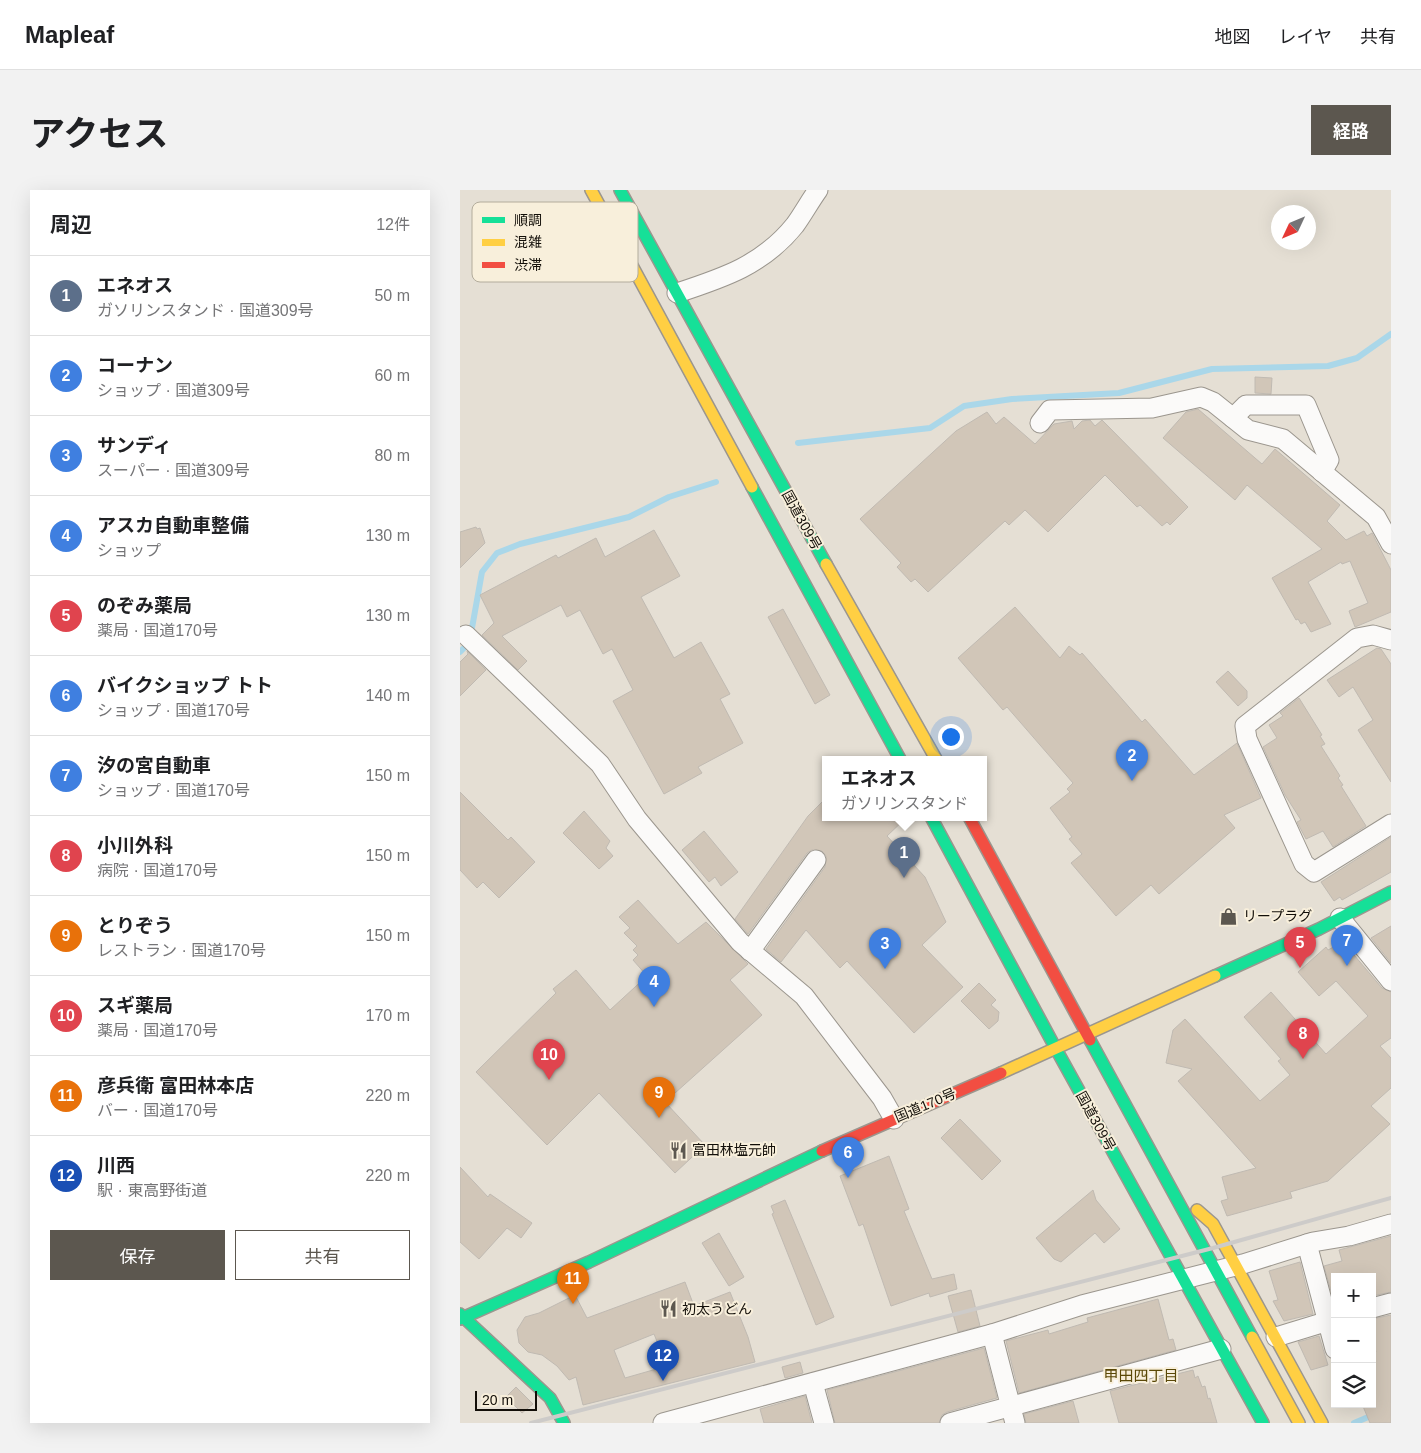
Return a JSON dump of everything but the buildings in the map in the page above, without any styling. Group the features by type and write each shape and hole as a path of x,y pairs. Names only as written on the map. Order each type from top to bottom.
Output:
{"main road":[{"name":"国道309号","path":"591,190 598,202"},
{"name":"国道309号","path":"620,190 627,202"},
{"name":"国道309号","path":"638,223 871,646 934,756"},
{"name":"国道309号","path":"638,276 898,756"},
{"name":"国道309号","path":"933,821 1056,1050 1262,1423"},
{"path":"971,821 1299,1423"},
{"name":"国道170号","path":"461,1317 589,1262 894,1119 1056,1050 1088,1033 1340,918 1391,892"},
{"path":"1172,1187 1213,1224 1322,1423"},
{"path":"461,1317 550,1398 564,1423"},
{"path":"1221,1349 1228,1387"}],"street":[{"path":"673,286 734,274 760,258 794,226 818,190"},
{"path":"1040,423 1050,410 1152,408 1201,397 1213,402 1248,430 1283,439 1376,517 1391,544"},
{"path":"1233,418 1246,405 1306,405 1329,460 1322,472"},
{"path":"466,635 600,764 637,818 750,951 804,996 882,1098 894,1119"},
{"path":"1391,640 1373,635 1357,638 1245,726 1247,739 1304,864 1314,872 1391,824"},
{"path":"750,951 816,860"},
{"path":"1340,918 1391,981"},
{"path":"663,1423 728,1415 813,1383 992,1334 1082,1305 1237,1266 1307,1244 1349,1236 1391,1224"},
{"path":"1276,1337 1331,1320 1307,1244"},
{"path":"1376,1307 1391,1303"},
{"path":"992,1334 1013,1415"},
{"path":"950,1423 1013,1415 1221,1349"},
{"path":"813,1383 824,1423"}],"waterway":[{"path":"798,443 930,428 964,406 1012,399 1119,393 1212,369 1328,366 1357,358 1391,334"},
{"path":"460,652 467,645 472,628 482,572 497,553 520,544 629,517 669,497 716,482"},
{"path":"1354,1423 1373,1415"}],"railway":[{"path":"531,1423 1213,1248 1391,1198"}],"traffic: fast":[{"path":"620,190 627,202"},
{"path":"638,223 826,564"},
{"path":"752,487 898,756"},
{"path":"933,821 1056,1049 1263,1423"},
{"path":"1215,976 1319,929 1391,892"},
{"path":"1090,1040 1252,1337"},
{"path":"460,1319 589,1262 822,1151"},
{"path":"460,1314 550,1398 564,1423"}],"traffic: slow":[{"path":"591,190 598,202"},
{"path":"638,277 752,487"},
{"path":"826,564 934,756"},
{"path":"1001,1073 1215,976"},
{"path":"1197,1210 1213,1224 1322,1423"},
{"path":"1252,1337 1299,1423"}],"traffic: jam":[{"path":"971,821 1090,1040"},
{"path":"822,1151 1001,1073"}],"place":[{"name":"コーナン","path":"1132,781"},
{"name":"エネオス","path":"904,878"},
{"name":"リープラグ","path":"1229,916"},
{"name":"汐の宮自動車","path":"1347,966"},
{"name":"のぞみ薬局","path":"1300,968"},
{"name":"サンディ","path":"885,969"},
{"name":"アスカ自動車整備","path":"654,1007"},
{"name":"小川外科","path":"1303,1059"},
{"name":"スギ薬局","path":"549,1080"},
{"name":"とりぞう","path":"659,1118"},
{"name":"富田林塩元帥","path":"678,1150"},
{"name":"バイクショップ トト","path":"848,1178"},
{"name":"彦兵衛 富田林本店","path":"573,1304"},
{"name":"初太うどん","path":"668,1309"},
{"name":"川西","path":"663,1381"}],"district":[{"name":"甲田四丁目","path":"1141,1375"}]}
